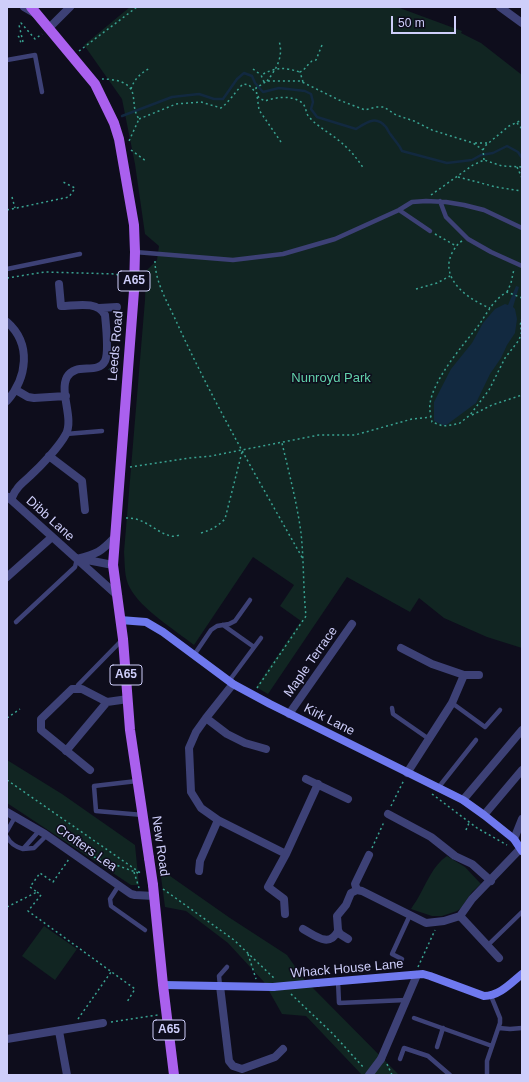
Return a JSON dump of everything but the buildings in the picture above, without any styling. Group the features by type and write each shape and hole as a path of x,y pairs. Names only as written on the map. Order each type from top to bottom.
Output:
{"main road":[{"name":"Leeds Road","path":"31,7 95,84 114,123 119,139 134,225 134,283 113,565 120,620"},
{"name":"New Road","path":"120,620 123,639 130,730 153,885 174,1075"}],"street":[{"path":"24,7 38,16"},
{"path":"48,29 70,7"},
{"path":"500,7 522,23"},
{"path":"59,284 60,306 93,306 99,308 117,307"},
{"path":"9,498 49,456 66,434 68,422 66,382 71,372 102,365 106,356 105,315 99,308"},
{"path":"7,322 20,339 23,350 24,364 23,374 16,390 7,401"},
{"path":"16,390 28,397 34,398 66,396"},
{"path":"49,456 82,481 85,510"},
{"name":"Dibb Lane","path":"9,498 118,596"},
{"path":"7,577 52,537"},
{"name":"Dibb Lane","path":"77,559 95,555 105,548 115,537"},
{"name":"Dibb Lane","path":"77,559 113,565"},
{"name":"Kirk Lane","path":"120,620 146,622 231,682 252,694 289,714 463,800 514,839 521,850"},
{"name":"Maple Terrace","path":"289,714 352,624"},
{"path":"401,648 432,664 464,675 479,675"},
{"path":"407,773 452,703 464,675"},
{"path":"231,682 196,732 188,748 191,792 201,808 218,820 286,854"},
{"path":"90,770 41,730 41,720 72,689 82,689 107,702 128,699"},
{"path":"66,751 107,702"},
{"path":"206,718 227,734 246,743 266,749"},
{"path":"463,800 522,730"},
{"path":"484,815 522,770"},
{"path":"306,779 348,799"},
{"path":"285,914 284,899 268,886 286,854 318,784"},
{"name":"Crofters Lea","path":"7,812 43,833 131,894 154,896"},
{"path":"388,814 431,837 455,856 472,864 491,881"},
{"path":"514,839 522,819"},
{"path":"199,871 200,861 218,820"},
{"path":"348,939 338,931 337,916 346,905 351,892 358,890 362,891 426,923 438,922 460,916 472,899 521,850"},
{"path":"358,890 355,884 369,855"},
{"path":"460,916 499,958"},
{"path":"303,929 327,940 332,939 338,931"},
{"path":"491,996 501,991 522,974"},
{"path":"367,1073 381,1059 417,975"},
{"name":"Whack House Lane","path":"163,985 259,987 275,983 317,983 417,975 430,976 484,996 491,996"},
{"path":"220,986 229,1061 232,1066 233,1075"},
{"path":"7,1039 103,1023"},
{"path":"59,1031 67,1075"},
{"path":"232,1066 242,1069 275,1057 282,1048"}],"lane":[{"path":"7,60 35,55 42,92"},
{"path":"135,252 233,260 283,254 335,239 400,210 412,202 426,201 440,201 484,210 522,228"},
{"path":"440,201 446,217 468,239 522,266"},
{"path":"400,210 430,231"},
{"path":"7,269 80,254"},
{"path":"66,434 102,431"},
{"path":"16,622 75,567 77,559"},
{"path":"194,655 211,630 217,626 235,621 250,600"},
{"path":"223,625 254,647"},
{"path":"231,682 261,638"},
{"path":"78,685 123,639"},
{"path":"452,703 484,727 500,710"},
{"path":"392,708 393,714 429,739"},
{"path":"438,788 476,740"},
{"path":"138,781 94,786 96,811 143,815"},
{"path":"7,830 15,816"},
{"path":"7,837 9,841 17,847 23,849 34,848 43,833"},
{"path":"23,849 43,833"},
{"path":"118,885 110,899 110,906 145,930"},
{"path":"487,946 522,912"},
{"path":"402,959 392,954 410,915"},
{"path":"220,986 219,976 227,967"},
{"path":"338,981 339,1003 406,1000"},
{"path":"487,1075 487,1061 499,1028 500,1018 491,996"},
{"path":"414,1018 492,1046"},
{"path":"437,1047 443,1028"},
{"path":"499,1028 522,1028"},
{"path":"400,1059 404,1048 428,1056 450,1075"}],"path":[{"path":"72,56 137,7"},
{"path":"18,36 20,36 21,43 23,42 19,26 21,23 35,39 48,29"},
{"path":"267,81 276,68 282,49 279,41"},
{"path":"261,75 276,68 300,72 306,69 308,64 316,60 322,46"},
{"path":"131,89 133,82 142,73 150,68"},
{"path":"253,69 261,75 264,82"},
{"path":"300,72 303,82"},
{"path":"90,79 114,79 126,84 131,89 133,95 133,105 139,119"},
{"path":"281,142 259,110 256,88 267,81 290,80 303,82 365,110 376,107 384,107 396,115 432,130 473,143 488,143"},
{"path":"128,143 139,119 176,104 201,102 221,108 228,103 236,90 243,84 249,85 259,98 265,101 277,97 289,98 302,102 308,117 324,131 343,144 364,169"},
{"path":"484,158 483,151 488,143 509,126 522,120"},
{"path":"517,122 522,129"},
{"path":"473,143 483,151"},
{"path":"130,150 146,161"},
{"path":"484,158 502,166 522,167"},
{"path":"426,201 434,193 484,158"},
{"path":"517,167 522,178"},
{"path":"458,177 496,187 522,191"},
{"path":"7,210 69,197 75,188 63,182"},
{"path":"12,197 15,208"},
{"path":"430,231 456,246"},
{"path":"468,239 456,246 450,257 448,269 450,276 457,286 479,304 490,308"},
{"path":"154,253 159,283 185,339 242,451 303,559"},
{"path":"514,263 514,274 507,292 502,295 490,308 444,371 429,404 432,422 443,426 460,424 470,415 489,390 504,358 519,340 522,331 520,326 522,318"},
{"path":"7,278 45,272 116,274 134,283"},
{"path":"416,289 437,283 450,276"},
{"path":"507,292 521,297"},
{"path":"102,365 127,380"},
{"path":"470,415 492,405 522,395"},
{"path":"120,468 242,451 319,434 355,435 412,419 431,417"},
{"path":"252,694 306,616 303,588 301,532 294,490 282,443"},
{"path":"201,532 210,531 225,520 242,451"},
{"path":"116,518 131,518 151,525 163,533 172,536 181,535"},
{"path":"7,718 20,709"},
{"path":"369,855 407,773"},
{"path":"419,779 433,795 477,828 508,845 521,850"},
{"path":"7,780 144,875 92,856 88,863"},
{"path":"466,830 470,823"},
{"path":"73,853 52,882 40,873 30,887 41,895 28,911 135,990 127,1002"},
{"path":"134,871 141,895"},
{"path":"163,889 234,940 275,983"},
{"path":"7,907 37,892"},
{"path":"417,975 418,964 436,929 438,922"},
{"path":"248,953 259,987"},
{"path":"71,1028 111,972"},
{"path":"287,991 333,1034 367,1073"},
{"path":"103,1023 167,1013"}],"green space":[{"name":"Nunroyd Park","path":"130,7 397,7 462,31 461,33 481,43 522,75 522,648 487,637 444,618 419,598 410,612 347,577 268,694 256,687 301,621 280,606 294,585 253,557 194,645 150,611 135,596 130,588 126,575 124,552 145,300 146,271 157,260 159,246 145,234 135,164 122,99 84,45"},
{"path":"7,760 62,794 135,845 139,885 131,885 7,803"},
{"path":"447,856 465,867 481,884 472,892 461,908 457,911 442,916 432,916 411,909 438,864"},
{"path":"160,869 230,918 287,955 303,978 399,1075 362,1075 306,1016 282,1014 264,982 228,943 186,911 165,907"},
{"path":"44,926 77,949 55,980 22,956"}],"water":[{"path":"516,286 519,287 513,307 515,309 517,319 515,333 490,374 476,403 445,426 434,421 434,402 451,369 472,343 483,323 495,309 505,304 508,305"}],"waterway":[{"path":"122,116 172,97 199,94 214,99 223,99 237,79 244,73 252,76 255,83 263,92 279,88 305,91 311,94 313,102 311,109 317,117 356,129 368,122 379,121 386,127 402,151 447,163 472,160 481,155 493,153 507,146 518,152 522,158"}]}
